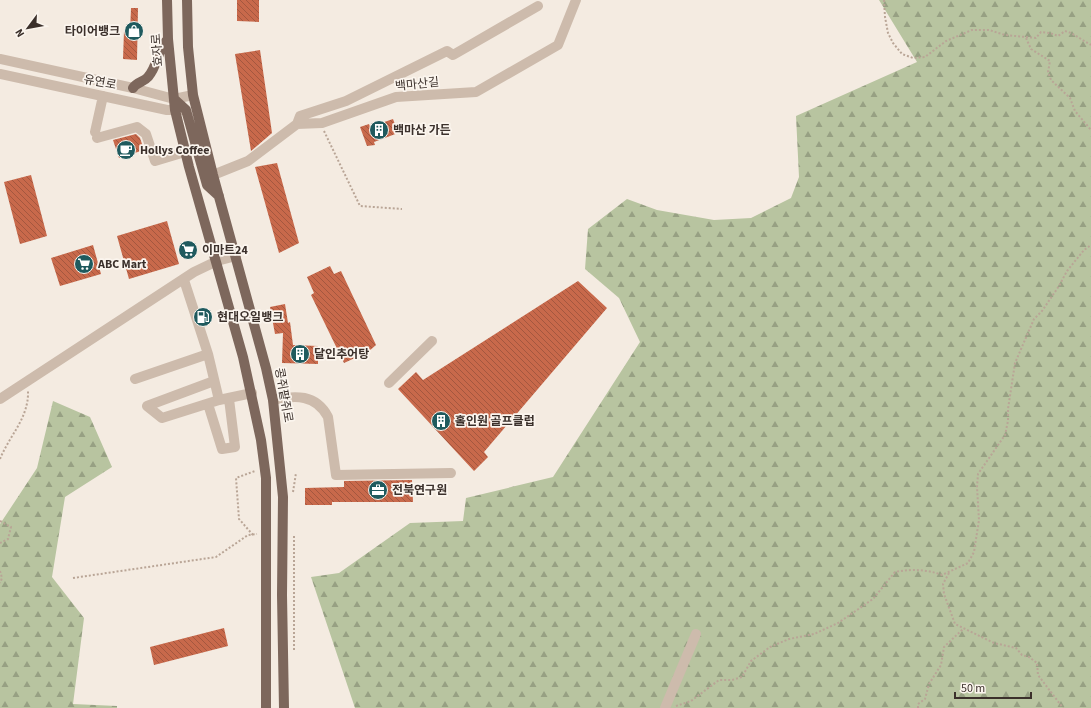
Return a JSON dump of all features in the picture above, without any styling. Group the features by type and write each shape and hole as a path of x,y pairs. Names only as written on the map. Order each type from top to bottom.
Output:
{"main road":[{"name":"효자로","path":"167,0 168,39 174,99"},
{"path":"188,0 188,47 193,95"},
{"path":"133,88 137,82 147,78 158,61 160,47 168,39"},
{"name":"콩쥐팥쥐로","path":"193,95 191,109 213,175 236,256 273,400 283,497 282,595 284,708"},
{"path":"174,99 191,109 206,185 219,196"},
{"path":"174,99 175,110 185,152 217,261 252,393 264,467 266,534 266,708"}],"street":[{"name":"백마산길","path":"297,124 320,123 396,97 476,92 558,45 576,0"},
{"path":"213,175 248,161 297,124 300,116 346,101 447,51 453,55 538,6"},
{"name":"유연로","path":"2,59 133,88 174,99 193,95"},
{"path":"0,74 2,59"},
{"name":"유연로","path":"0,74 175,110 191,109"},
{"path":"103,96 96,135 138,127 146,134 155,161 185,152"},
{"path":"0,399 184,280 194,272 217,261 236,256"},
{"path":"184,280 208,354 219,400"},
{"path":"389,382 432,341"},
{"path":"135,379 208,354"},
{"path":"214,381 147,406 162,418 219,400 252,393"},
{"path":"273,400 294,396 306,398 324,410 328,417 336,475 451,473"},
{"path":"208,404 222,449 234,447 229,399"},
{"path":"668,707 696,634"}],"path":[{"path":"884,0 888,33 893,43 902,54 913,58 925,57 946,41 972,30 989,30 1006,35 1026,38 1036,38 1041,32 1050,32 1058,36 1065,31 1091,45"},
{"path":"1026,38 1030,49 1050,62 1048,72 1051,80 1070,98 1075,111 1091,130"},
{"path":"320,123 360,206 402,209"},
{"path":"668,707 691,701 719,680 732,680 742,677 751,661 770,647 789,638 814,634 838,623 873,599 895,572 918,570 930,571 942,575 968,564 974,552 979,520 977,487 978,474 984,463 1000,445 1005,434 1015,363 1034,320 1042,311 1067,272 1084,250 1091,245"},
{"path":"0,459 5,448 17,431 29,400 28,387 25,383"},
{"path":"253,535 239,519 236,478 264,467"},
{"path":"293,497 296,473"},
{"path":"0,522 11,527 8,539 0,543"},
{"path":"73,578 216,557 248,535 266,534"},
{"path":"294,534 294,655"},
{"path":"0,571 2,578 0,583"},
{"path":"949,573 943,584 944,594 950,615 955,624 994,643 1016,648 1022,655 1037,663 1038,675 1044,685 1063,708"},
{"path":"918,708 918,704 925,699 929,684 941,665 944,647 963,629"}],"green space":[{"path":"879,0 1091,0 1091,708 355,708 311,577 339,573 410,523 463,521 466,498 553,477 640,342 619,298 585,269 588,229 627,199 657,210 714,220 751,218 791,198 799,177 796,116 917,62"},
{"path":"53,401 90,417 112,467 65,497 52,577 84,618 73,704 117,706 117,708 0,708 0,524 37,468"}],"building":[{"path":"237,0 259,0 259,22 237,21"},
{"name":"타이어뱅크","path":"131,8 138,8 137,60 123,59 124,31 130,32"},
{"path":"260,50 272,133 251,151 235,54"},
{"name":"백마산 가든","path":"393,119 398,133 374,142 375,145 367,146 360,127 369,124 370,127"},
{"path":"136,134 140,138 144,150 119,158 113,140"},
{"path":"277,163 299,243 279,253 255,167"},
{"path":"31,175 47,236 20,244 4,182"},
{"path":"167,221 179,264 129,279 117,236"},
{"path":"93,245 101,274 60,286 51,258"},
{"path":"330,266 334,274 341,271 376,345 368,352 344,363 311,295 314,293 307,277"},
{"path":"578,281 607,308 484,452 488,457 474,471 398,389 416,372 423,380"},
{"path":"285,304 288,323 290,322 293,345 318,346 318,364 282,363 283,333 275,334 270,307"},
{"name":"전북연구원","path":"412,480 413,502 332,502 332,505 305,505 305,488 344,487 344,481"},
{"path":"224,628 228,646 154,665 150,647"}],"place":[{"name":"타이어뱅크","path":"134,31"},
{"name":"백마산 가든","path":"379,130"},
{"name":"Hollys Coffee","path":"126,150"},
{"name":"이마트24","path":"188,250"},
{"name":"ABC Mart","path":"84,264"},
{"name":"현대오일뱅크","path":"203,317"},
{"name":"달인추어탕","path":"300,354"},
{"name":"홀인원 골프클럽","path":"441,421"},
{"name":"전북연구원","path":"378,490"}]}
